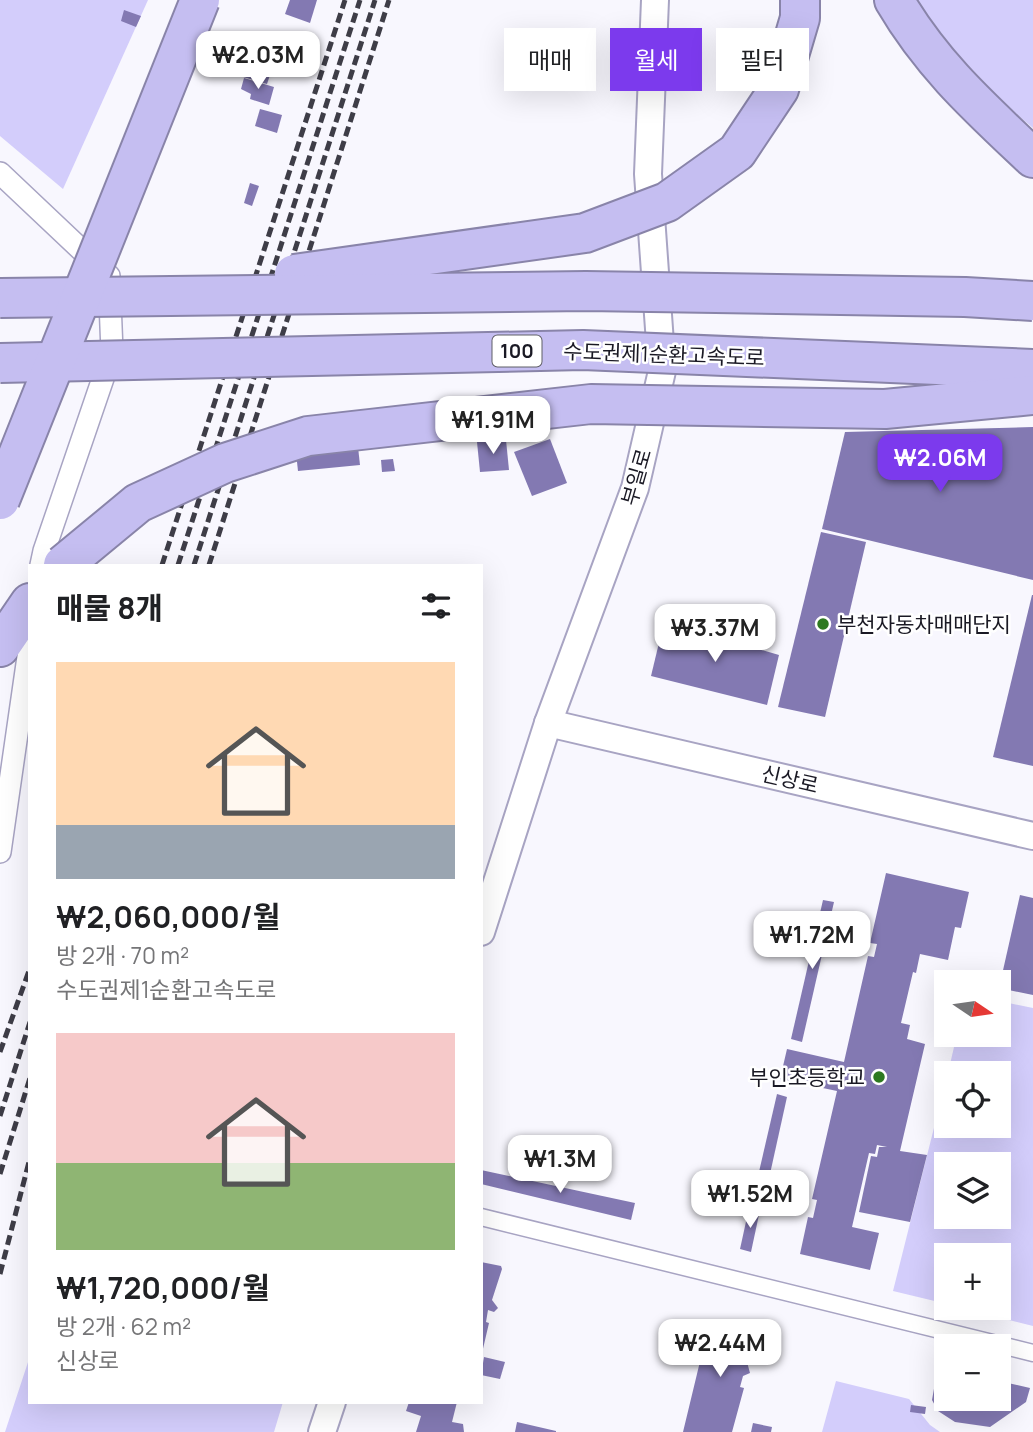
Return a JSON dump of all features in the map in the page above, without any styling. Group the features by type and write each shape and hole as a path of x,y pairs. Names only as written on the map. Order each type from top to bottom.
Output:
{"highway":[{"path":"0,430 171,0"},
{"path":"0,500 200,0"},
{"path":"177,293 378,260 584,233 667,202 737,152 779,89 800,18 800,0"},
{"path":"894,0 909,26 954,83 1033,158"},
{"path":"0,298 177,293 586,291 965,297 1033,301"},
{"name":"수도권제1순환고속도로","path":"0,363 583,350 1033,369"},
{"path":"64,564 138,503 225,463 308,436 591,404 886,409 1033,395"},
{"path":"0,647 28,606"}],"street":[{"name":"부일로","path":"483,926 548,723 635,488 662,371 648,174 655,0"},
{"path":"0,173 109,276 112,352 41,564"},
{"path":"0,852 28,657"},
{"name":"신상로","path":"548,723 1033,836"},
{"path":"483,1217 1033,1353"},
{"path":"322,1432 331,1404"}],"shaded area":[{"path":"0,0 148,0 63,189 0,136"},
{"path":"915,0 1033,0 1033,128 966,72"},
{"path":"1012,1004 1033,1008 1033,1326 1009,1320 1011,1243 934,1243 934,1301 893,1291 934,1128 934,1138 1011,1138 1011,1061 951,1061 954,1047 1011,1047"},
{"path":"28,1362 28,1404 282,1404 274,1432 5,1432"},
{"path":"836,1381 909,1399 930,1425 940,1432 822,1432"}],"building":[{"path":"290,0 317,0 310,23 285,14"},
{"path":"124,10 141,16 136,27 121,21"},
{"path":"245,63 271,72 267,84 240,76"},
{"path":"244,78 274,87 269,105 250,99 251,94 241,89"},
{"path":"260,109 282,115 277,133 255,126"},
{"path":"250,183 259,186 252,206 244,203"},
{"path":"1033,427 1033,580 822,529 845,432"},
{"path":"550,439 567,483 532,496 514,452"},
{"path":"506,440 509,470 480,472 477,442"},
{"path":"358,447 360,465 298,471 296,453"},
{"path":"393,459 395,471 382,472 381,460"},
{"name":"부천자동차매매단지","path":"821,532 866,542 825,717 778,707"},
{"name":"부천자동차매매단지","path":"1033,595 1033,766 993,757"},
{"path":"664,622 779,655 767,705 651,676"},
{"name":"부인초등학교","path":"886,873 969,892 961,928 955,927 948,960 920,954 916,973 913,972 901,1023 910,1025 907,1039 925,1044 900,1151 927,1155 910,1222 859,1212 871,1156 877,1157 879,1147 887,1147 877,1145 875,1154 869,1153 852,1227 879,1233 870,1270 800,1254 808,1217 813,1218 817,1200 812,1199 837,1091 780,1079 787,1049 844,1062 868,956 874,957 877,944 870,943"},
{"path":"1020,895 1033,898 1033,995 1012,991 1012,970 1003,970"},
{"path":"823,900 834,902 802,1042 791,1039"},
{"path":"777,1094 787,1097 766,1192 755,1189"},
{"path":"483,1170 635,1203 631,1220 483,1184"},
{"path":"749,1208 760,1210 751,1252 740,1249"},
{"path":"483,1262 501,1266 502,1269 492,1300 498,1308 494,1312 488,1310 486,1322 489,1323 483,1349"},
{"path":"710,1320 756,1329 747,1362 750,1373 743,1376 740,1387 744,1388 732,1432 683,1432"},
{"path":"484,1357 505,1362 500,1379 483,1375"},
{"path":"1011,1384 1030,1388 1026,1402 990,1427 955,1422 938,1411 1011,1411"},
{"path":"408,1404 456,1404 452,1422 463,1424 464,1432 416,1432 421,1416 406,1411"},
{"path":"911,1405 926,1407 925,1414 910,1412"},
{"path":"517,1422 556,1431 556,1432 515,1432"},
{"path":"753,1423 772,1427 771,1432 751,1432"}],"railway":[{"path":"162,564 345,0"},
{"path":"178,564 360,0"},
{"path":"194,564 375,0"},
{"path":"209,564 389,0"},
{"path":"0,1052 28,974"},
{"path":"0,1116 28,1028"},
{"path":"0,1174 28,1084"},
{"path":"0,1274 28,1166"}],"place":[{"name":"부천자동차매매단지","path":"823,624"},
{"name":"부인초등학교","path":"879,1077"}]}
